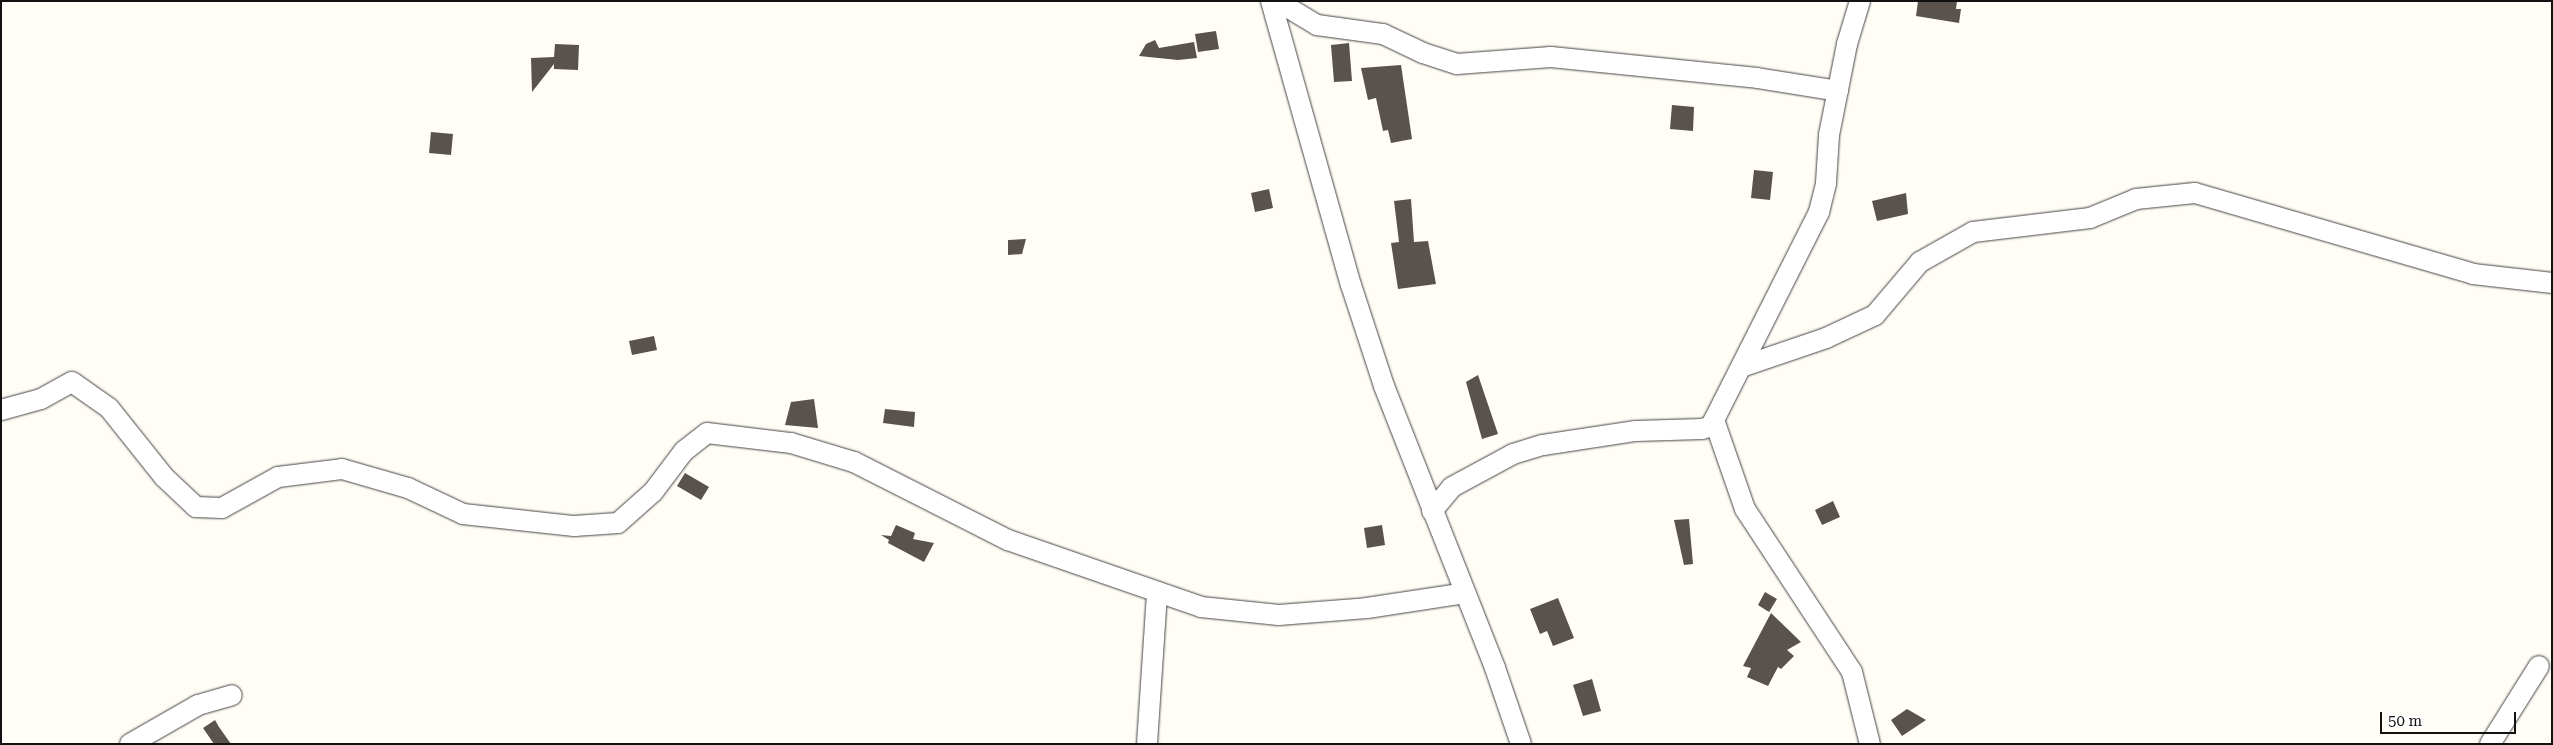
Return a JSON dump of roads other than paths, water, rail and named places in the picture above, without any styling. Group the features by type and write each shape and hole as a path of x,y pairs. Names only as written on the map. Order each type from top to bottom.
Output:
{"street":[{"path":"1271,1 1351,285 1384,386 1522,744"},
{"path":"1277,1 1317,25 1383,34 1423,53 1458,64 1551,57 1757,78 1838,91"},
{"path":"1432,511 1452,488 1513,454 1543,445 1636,432 1702,429 1711,426 1819,212 1826,183 1829,135 1860,1"},
{"path":"1741,367 1826,338 1875,315 1920,262 1973,232 2090,218 2136,199 2195,193 2305,223 2473,274 2552,283"},
{"path":"1,410 41,398 72,382 109,408 164,478 196,507 222,508 278,477 342,469 408,488 462,514 574,526 618,523 653,492 684,451 707,433 791,443 854,462 1008,540 1201,607 1279,615 1367,608 1465,593"},
{"path":"1714,420 1745,509 1852,672 1870,744"},
{"path":"1146,744 1157,592"},
{"path":"2490,744 2539,666"},
{"path":"130,744 198,705 232,695"}]}
